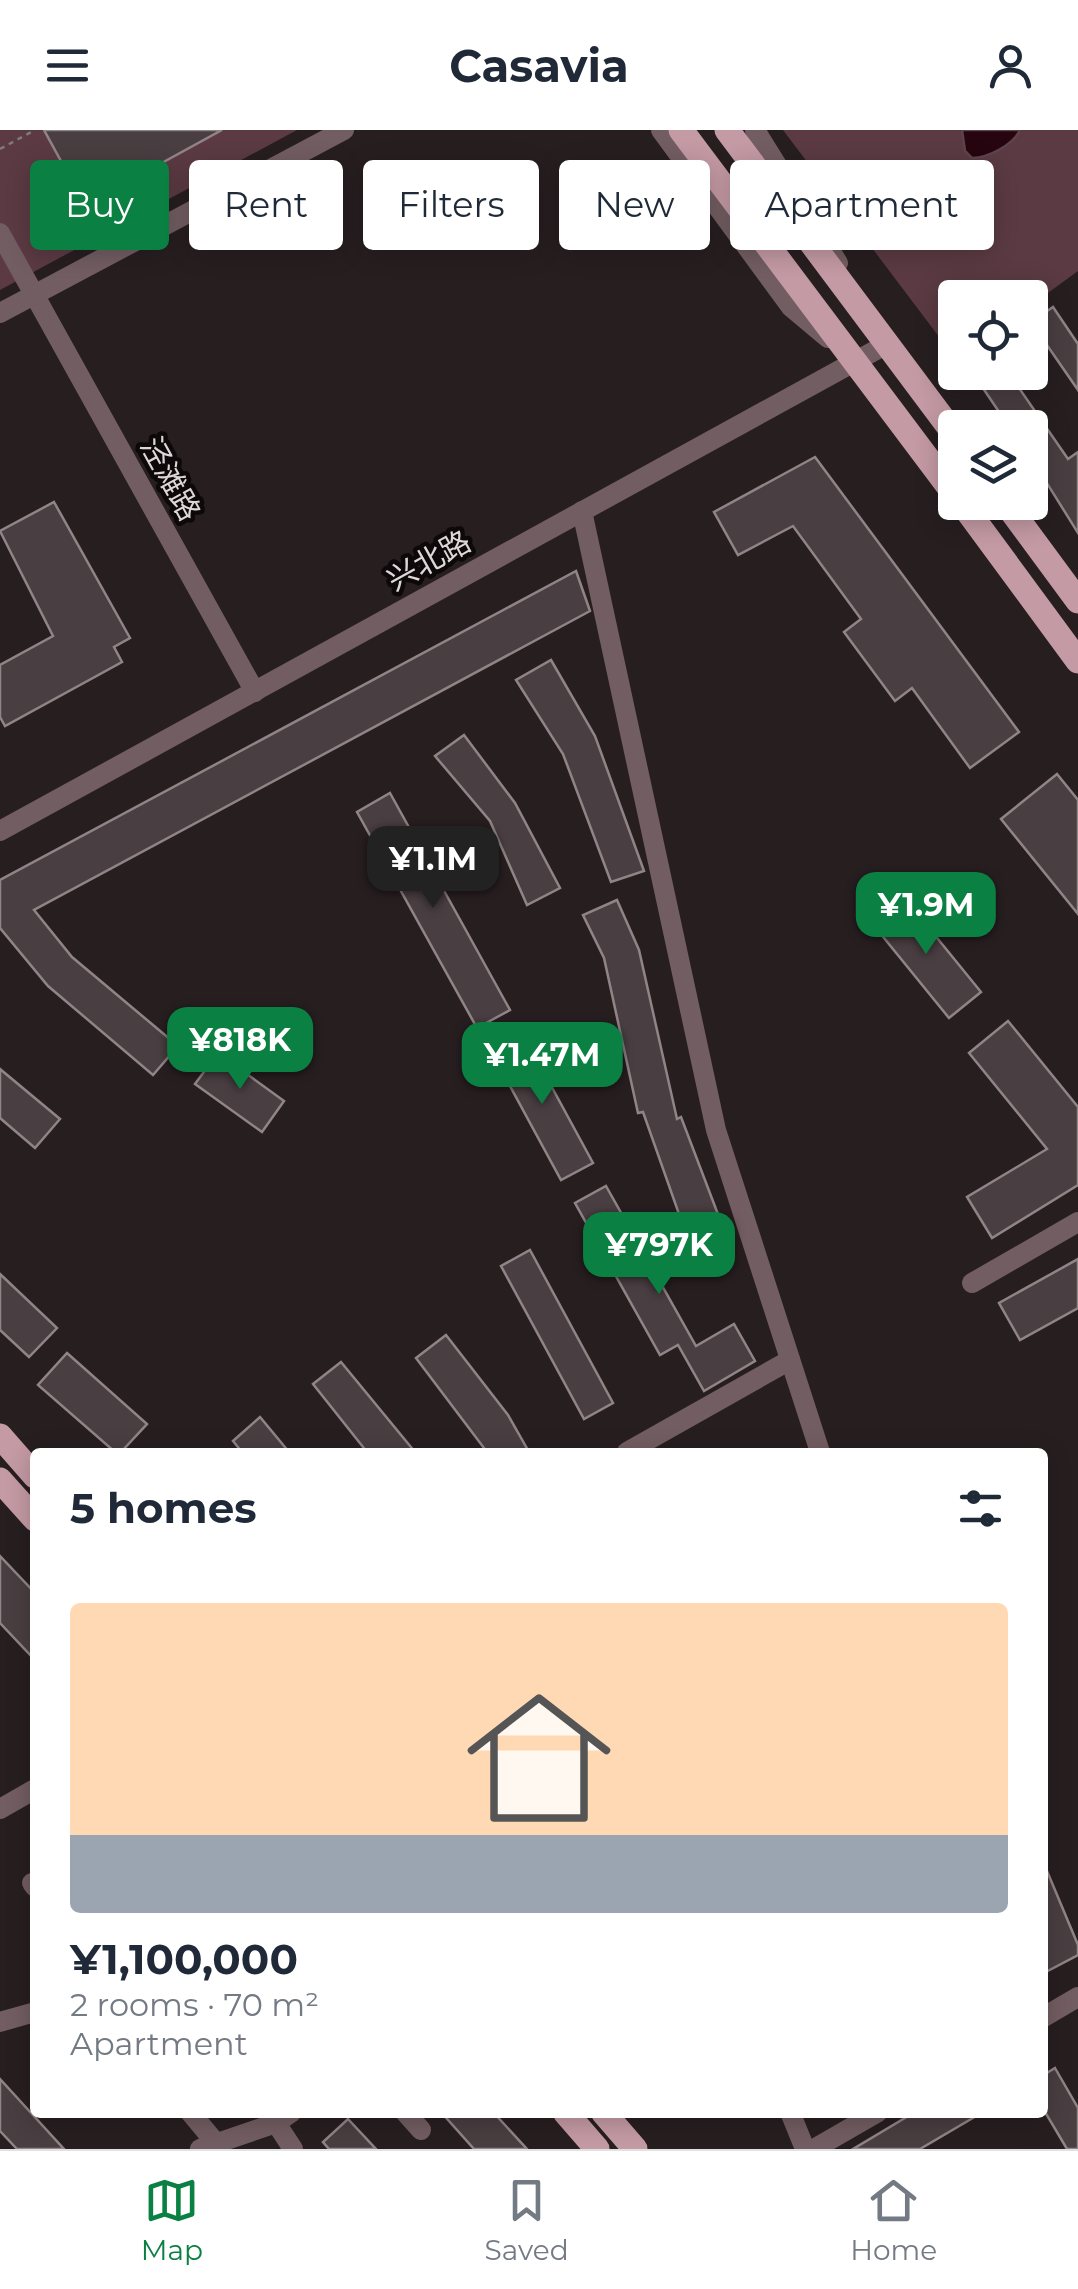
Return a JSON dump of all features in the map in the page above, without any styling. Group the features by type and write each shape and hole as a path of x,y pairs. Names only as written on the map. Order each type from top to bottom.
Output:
{"main road":[{"path":"682,130 938,472"},
{"path":"727,130 938,412"},
{"path":"973,520 1078,660"},
{"path":"1018,520 1078,601"},
{"path":"0,1436 30,1470"},
{"path":"0,1480 30,1514"},
{"path":"570,2118 597,2149"},
{"path":"608,2118 635,2149"}],"street":[{"path":"0,314 344,130"},
{"path":"662,130 791,307 855,361"},
{"path":"755,130 887,344"},
{"name":"泾滩路","path":"0,234 255,692"},
{"name":"兴北路","path":"0,832 887,344"},
{"path":"582,512 716,1130 819,1448"},
{"path":"972,1283 1078,1222"},
{"path":"634,1448 790,1360"},
{"path":"0,1809 30,1793"},
{"path":"1048,2014 1078,1997"},
{"path":"0,2022 30,2013"},
{"path":"193,2118 207,2146 284,2118 293,2149"},
{"path":"410,2118 421,2130"},
{"path":"793,2118 806,2149"},
{"path":"814,2149 868,2118"}],"path":[{"path":"0,150 35,130"}],"shaded area":[{"path":"0,130 297,130 241,160 189,160 189,188 169,199 169,160 30,160 30,250 74,250 0,290"},
{"path":"783,130 1078,130 1078,271 1048,293 1048,280 938,280 938,335 874,250 994,250 994,160 806,160"},
{"path":"962,130 1020,130 999,150 972,158 965,151"}],"building":[{"path":"44,130 222,130 167,160 60,160"},
{"path":"1053,307 1078,344 1078,390 1048,347 1048,310"},
{"path":"984,390 1020,390 1034,410 998,410"},
{"path":"1048,430 1068,459 1078,452 1078,533 1048,485"},
{"path":"815,457 1019,732 970,768 912,688 895,701 844,632 861,619 793,526 738,555 714,512"},
{"path":"54,502 130,638 114,647 122,662 5,726 0,717 0,665 53,636 0,531"},
{"path":"576,571 590,611 34,910 72,957 178,1046 153,1075 48,986 0,928 0,880"},
{"path":"551,660 595,736 644,871 611,882 563,754 516,680"},
{"path":"464,735 515,803 560,888 527,905 490,821 435,756"},
{"path":"1057,774 1078,800 1078,914 1001,819"},
{"path":"390,793 510,1010 477,1028 357,812"},
{"path":"903,896 981,992 949,1018 871,922"},
{"path":"617,900 639,950 677,1119 681,1117 727,1238 692,1251 643,1112 638,1113 604,958 583,915"},
{"path":"1008,1021 1078,1107 1078,1185 992,1238 967,1197 1047,1149 969,1053"},
{"path":"523,1034 593,1163 561,1180 491,1051"},
{"path":"218,1053 284,1101 262,1132 195,1084"},
{"path":"0,1069 60,1119 35,1148 0,1118"},
{"path":"606,1186 696,1346 734,1324 755,1361 704,1391 678,1345 660,1355 575,1203"},
{"path":"530,1250 613,1403 584,1419 501,1266"},
{"path":"1078,1259 1078,1308 1020,1340 999,1303"},
{"path":"0,1274 57,1328 29,1357 0,1330"},
{"path":"446,1335 508,1415 527,1448 484,1448 416,1358"},
{"path":"67,1353 147,1424 125,1448 110,1448 38,1385"},
{"path":"341,1362 412,1448 364,1448 313,1384"},
{"path":"260,1417 286,1448 239,1448 233,1441"},
{"path":"0,1556 30,1588 30,1655 0,1623"},
{"path":"1048,1873 1078,1945 1078,1955 1048,1971"},
{"path":"1055,2068 1078,2108 1078,2149 1067,2149 1048,2117 1048,2072"},
{"path":"0,2079 30,2112 30,2118 36,2118 64,2149 17,2149 0,2131"},
{"path":"446,2118 499,2118 527,2149 474,2149"},
{"path":"905,2118 973,2118 920,2149 853,2149"},
{"path":"348,2119 376,2149 329,2149 323,2142"}]}
